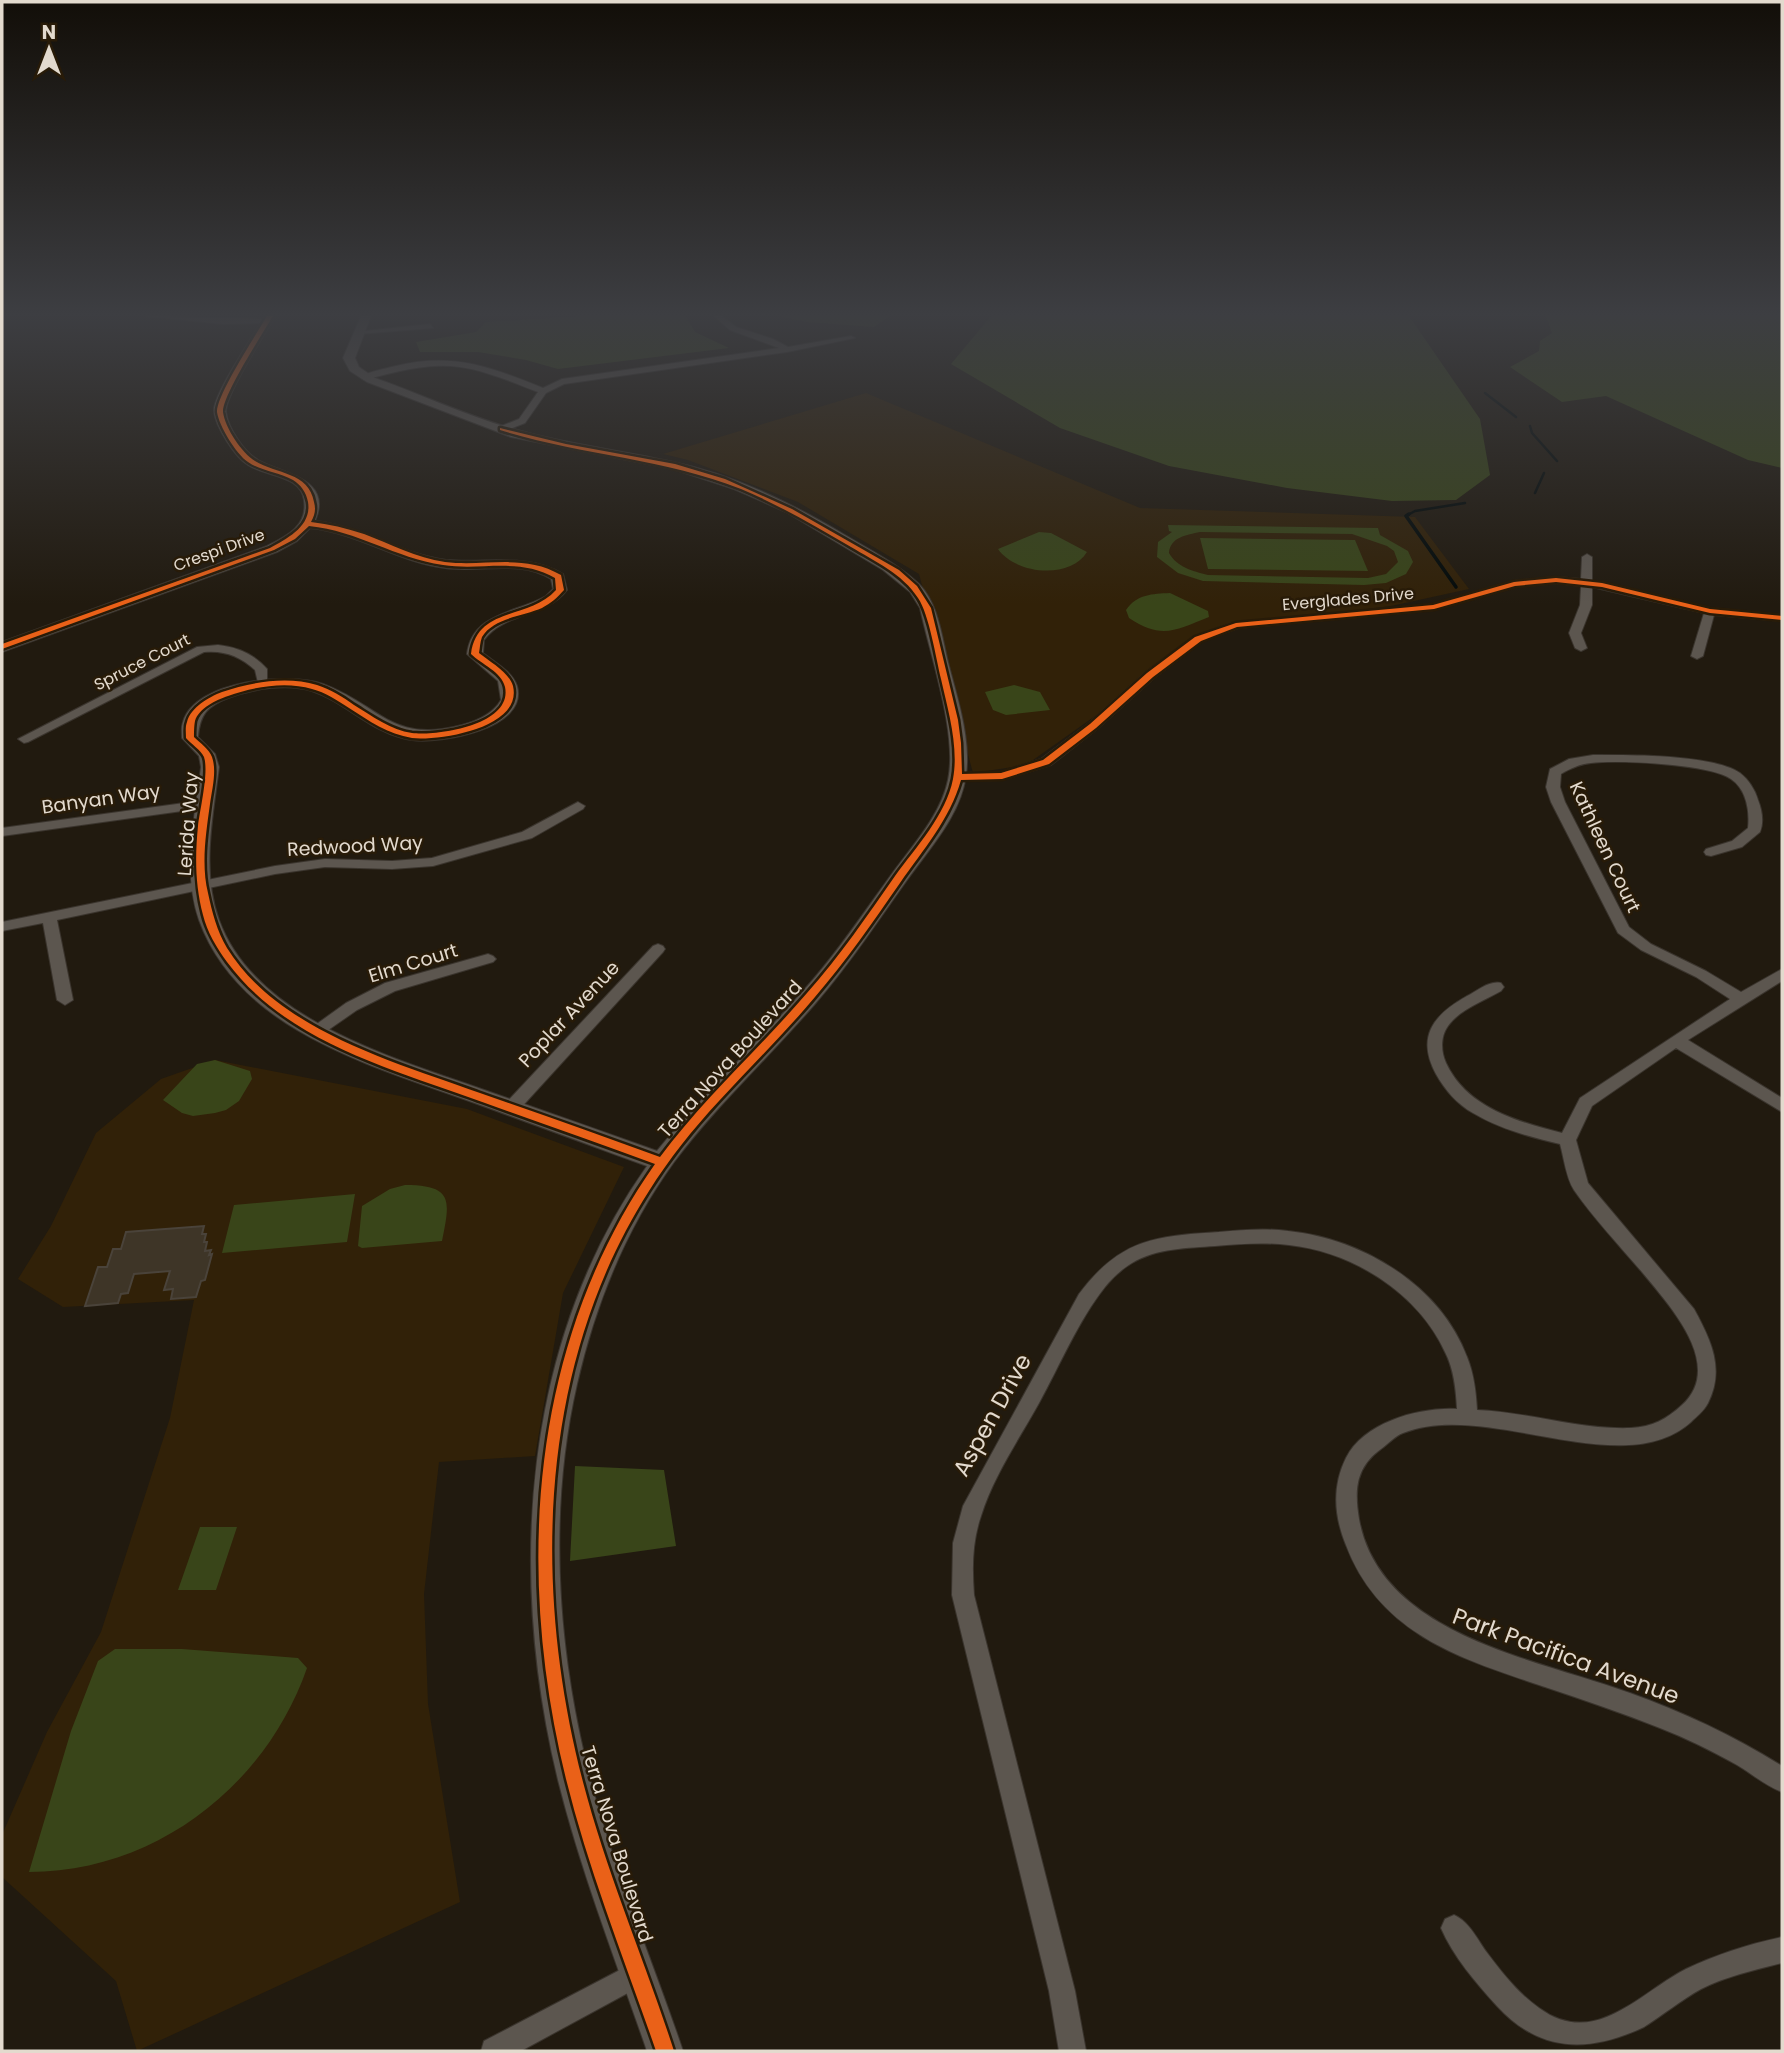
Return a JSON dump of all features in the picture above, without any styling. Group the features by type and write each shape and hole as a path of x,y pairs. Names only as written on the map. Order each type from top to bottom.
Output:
{"street":[{"path":"220,412 242,455 254,463 292,477 305,486 312,504 307,524"},
{"name":"Terra Nova Boulevard","path":"456,412 502,429 553,443 667,464 724,480 804,516 899,574 916,589 927,608 958,751 958,777 940,818 848,950 799,1009 703,1112 662,1161 618,1237 590,1299 557,1412 547,1492 545,1538 548,1629 565,1736 593,1838 666,2051"},
{"path":"502,429 525,418 529,412"},
{"name":"Crespi Drive","path":"2,647 272,549 292,538 307,524"},
{"name":"Lerida Way","path":"307,524 338,526 423,559 483,566 526,564 542,567 558,577 561,590 552,600 500,620 481,632 474,645 475,654 503,677 509,686 509,697 499,712 461,732 411,735 384,726 318,687 292,682 263,684 216,698 205,704 192,718 189,725 190,738 207,754 209,760 201,852 201,885 208,918 233,965 277,1007 315,1031 380,1061 662,1161"},
{"path":"1581,648 1575,633 1585,612 1587,557"},
{"name":"Everglades Drive","path":"958,777 1002,776 1046,762 1093,726 1150,675 1199,639 1221,628 1352,612 1434,607 1527,582 1556,580 1588,583 1710,611 1782,618"},
{"path":"1697,656 1710,611"},
{"name":"Spruce Court","path":"24,739 201,649 220,647 235,652 261,669 263,684"},
{"name":"Kathleen Court","path":"1711,852 1737,844 1755,829 1758,815 1752,800 1742,782 1732,773 1711,768 1593,759 1574,762 1555,772 1553,787 1558,802 1623,930 1646,947 1701,974 1740,998"},
{"name":"Banyan Way","path":"2,832 206,804"},
{"name":"Redwood Way","path":"2,927 275,870 325,863 392,865 433,862 527,835 578,806"},
{"path":"49,917 65,1000"},
{"name":"Poplar Avenue","path":"511,1108 658,949"},
{"name":"Elm Court","path":"315,1031 353,1005 392,987 488,959"},
{"path":"1496,987 1443,1022 1434,1045 1440,1069 1460,1096 1491,1116 1508,1124 1567,1140 1586,1102 1740,998 1782,974"},
{"path":"1676,1040 1782,1106"},
{"name":"Park Pacifica Avenue","path":"1567,1140 1580,1185 1687,1314 1699,1334 1706,1354 1708,1373 1705,1392 1694,1410 1677,1423 1655,1432 1627,1436 1598,1435 1439,1415 1414,1418 1391,1426 1371,1440 1355,1458 1348,1480 1346,1504 1358,1553 1370,1575 1411,1619 1458,1645 1688,1726 1752,1758 1782,1780"},
{"name":"Aspen Drive","path":"1072,2051 1062,1991 963,1595 960,1566 969,1515 979,1493 1086,1299 1097,1282 1116,1263 1153,1246 1253,1236 1298,1238 1322,1244 1370,1264 1392,1278 1429,1311 1454,1349 1461,1370 1468,1417"},
{"path":"1454,1928 1491,1981 1515,2007 1541,2025 1567,2035 1593,2036 1718,1968 1782,1950"},
{"path":"494,2051 639,1973"}],"shaded area":[{"path":"803,412 911,412 1140,508 1415,517 1469,589 1391,606 1218,629 1026,765 973,773 919,574 798,502 688,460 663,454"},
{"path":"215,1060 467,1109 624,1167 563,1293 535,1456 439,1462 424,1594 428,1704 460,1902 137,2051 116,1981 2,1877 2,1835 47,1732 101,1632 170,1418 194,1300 63,1307 18,1279 51,1226 96,1133 161,1079"}],"green space":[{"path":"1032,412 1475,412 1480,419 1490,475 1456,500 1392,501 1287,488 1169,466 1060,428"},
{"path":"1641,412 1782,412 1782,468 1748,460"},
{"path":"1168,525 1378,528 1380,535 1408,551 1413,562 1406,574 1386,583 1364,585 1203,581 1178,573 1157,557 1158,542 1172,532 1169,531","holes":["1200,532 1352,534 1387,546 1394,551 1398,562 1386,574 1368,578 1208,575 1181,565 1169,553 1176,540"]},
{"path":"1039,532 1051,533 1087,552 1079,561 1068,567 1042,570 1017,564 998,549"},
{"path":"1200,538 1355,540 1368,571 1208,569"},
{"path":"1170,593 1208,611 1209,617 1169,631 1151,629 1129,618 1126,610 1135,601 1151,595"},
{"path":"1014,685 1040,692 1050,710 1006,715 993,710 985,692"},
{"path":"215,1060 250,1071 252,1079 239,1101 226,1110 193,1116 182,1113 163,1100 197,1064"},
{"path":"405,1185 433,1188 445,1198 447,1206 442,1241 362,1248 358,1246 362,1206 390,1189"},
{"path":"355,1194 347,1242 222,1253 234,1205"},
{"path":"575,1466 664,1470 676,1546 570,1561"},
{"path":"200,1527 237,1527 216,1590 178,1590"},
{"path":"115,1649 182,1649 298,1658 307,1668 288,1711 264,1750 234,1784 200,1814 162,1839 120,1857 75,1868 29,1872 71,1731 98,1661"}],"building":[{"path":"204,1226 202,1234 206,1234 204,1242 207,1242 205,1251 211,1250 209,1255 212,1254 205,1280 201,1281 196,1297 171,1299 173,1289 164,1290 170,1271 134,1274 128,1293 121,1294 118,1303 85,1306 98,1267 107,1267 113,1249 121,1249 126,1232"}],"waterway":[{"path":"1509,412 1516,417"},
{"path":"1530,426 1532,433 1557,461"},
{"path":"1535,493 1544,473"},
{"path":"1406,516 1415,511 1465,503"},
{"path":"1406,516 1456,587"}],"cycle path":[{"path":"2,647 272,549 304,528 312,508 310,495 304,486 296,479 263,467 243,455 220,412"},
{"path":"502,429 545,441 675,466 723,480 790,510 886,565 906,579 927,608 957,743 957,780 953,794 929,836 824,981 696,1119 645,1186 627,1216 597,1280 564,1380 550,1460 546,1505 546,1597 556,1688 583,1812 665,2051"},
{"path":"307,524 345,530 429,561 460,565 505,563 534,566 558,577 560,590 552,599 539,606 495,622 484,630 477,640 475,654 507,682 510,700 503,712 474,727 423,736 398,732 328,692 301,684 260,685 237,690 217,697 201,707 191,721 190,738 207,754 210,767 201,841 201,885 208,918 222,948 241,974 265,996 291,1016 350,1048 662,1162"},
{"path":"958,777 1002,776 1046,762 1093,726 1150,675 1198,639 1236,625 1434,607 1514,584 1556,580 1602,585 1710,611 1782,618"}]}
